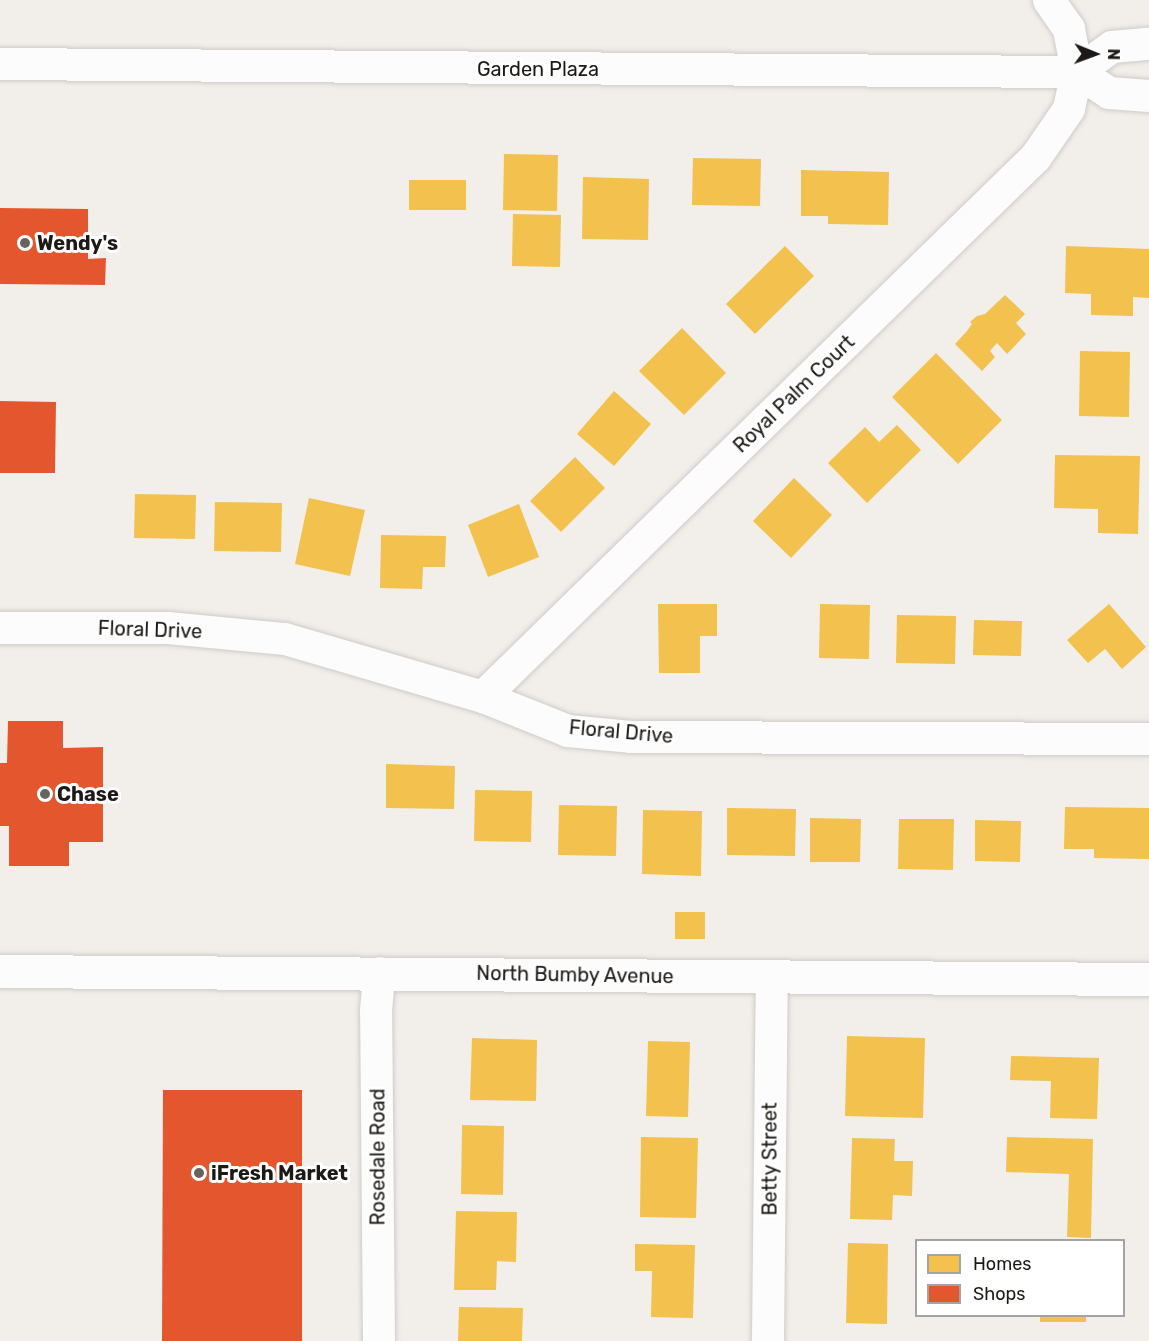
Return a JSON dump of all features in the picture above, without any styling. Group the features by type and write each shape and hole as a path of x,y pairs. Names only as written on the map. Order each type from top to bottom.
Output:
{"street":[{"path":"1049,0 1070,29 1077,72 1109,93 1149,96"},
{"path":"1077,72 1112,47 1149,44"},
{"name":"Garden Plaza","path":"0,64 1077,72"},
{"name":"Royal Palm Court","path":"483,697 1036,157 1069,109 1077,72"},
{"name":"Floral Drive","path":"0,628 168,628 285,639 483,697 568,731 631,737 1149,739"},
{"name":"North Bumby Avenue","path":"0,971 1149,979"},
{"name":"Rosedale Road","path":"379,973 376,1011 379,1341"},
{"name":"Betty Street","path":"768,1341 772,977"}],"building: Homes":[{"path":"504,154 558,155 557,211 503,210"},
{"path":"693,158 761,159 760,206 692,205"},
{"path":"801,170 889,172 888,225 828,224 828,216 801,216"},
{"path":"583,177 649,179 648,240 582,239"},
{"path":"409,180 466,180 466,210 409,210"},
{"path":"513,214 561,215 560,267 512,266"},
{"path":"785,246 814,276 755,334 726,304"},
{"path":"1066,246 1149,249 1149,298 1133,297 1133,316 1091,315 1091,294 1065,293"},
{"path":"1005,295 1025,314 1016,323 1026,334 1007,354 997,343 990,351 995,357 982,371 955,344 972,324 970,322 977,316 985,314"},
{"path":"682,328 726,373 684,415 639,371"},
{"path":"1080,351 1130,352 1129,417 1079,416"},
{"path":"936,353 1002,420 958,464 892,397"},
{"path":"614,391 651,424 614,466 577,434"},
{"path":"897,425 921,450 867,503 828,463 865,427 879,442"},
{"path":"1055,455 1140,456 1138,534 1098,533 1098,509 1054,508"},
{"path":"575,457 605,488 561,532 530,501"},
{"path":"794,478 832,515 791,558 753,521"},
{"path":"135,494 196,495 195,539 134,538"},
{"path":"309,498 365,510 350,576 295,564"},
{"path":"215,502 282,503 281,552 214,551"},
{"path":"519,504 539,557 488,577 468,525"},
{"path":"381,535 446,536 445,567 423,567 422,589 380,588"},
{"path":"658,604 717,604 717,636 700,636 700,673 659,673"},
{"path":"820,604 870,605 869,659 819,658"},
{"path":"1109,604 1146,647 1122,669 1105,649 1088,663 1067,640"},
{"path":"897,615 956,616 955,664 896,663"},
{"path":"974,620 1022,621 1021,656 973,655"},
{"path":"386,764 455,766 454,809 386,808"},
{"path":"475,790 532,791 531,842 474,841"},
{"path":"559,805 617,806 616,856 558,855"},
{"path":"1065,807 1149,808 1149,859 1094,858 1094,849 1064,849"},
{"path":"727,808 796,809 795,856 727,855"},
{"path":"643,810 702,811 701,876 642,874"},
{"path":"810,818 861,819 860,862 810,862"},
{"path":"899,819 954,819 953,870 898,869"},
{"path":"975,820 1021,821 1020,862 975,861"},
{"path":"675,912 705,912 705,939 675,939"},
{"path":"847,1036 925,1038 923,1118 845,1116"},
{"path":"472,1038 537,1040 536,1101 470,1100"},
{"path":"648,1041 690,1042 688,1117 646,1116"},
{"path":"1011,1056 1099,1058 1097,1119 1050,1118 1051,1081 1010,1080"},
{"path":"462,1125 504,1126 503,1195 461,1194"},
{"path":"641,1137 698,1138 696,1218 640,1217"},
{"path":"1007,1137 1093,1139 1091,1238 1067,1237 1069,1174 1006,1172"},
{"path":"852,1138 895,1139 894,1161 913,1161 912,1196 893,1195 892,1220 850,1219"},
{"path":"456,1211 517,1212 516,1262 497,1261 496,1290 454,1290"},
{"path":"848,1243 888,1244 887,1324 846,1323"},
{"path":"635,1244 695,1245 693,1318 651,1317 652,1271 635,1271"},
{"path":"459,1307 523,1308 522,1341 458,1341"},
{"path":"1040,1317 1086,1317 1086,1322 1040,1322"}],"building: Shops":[{"path":"0,208 88,209 88,259 106,258 105,285 0,284"},
{"path":"0,401 56,402 55,473 0,473"},
{"path":"8,721 63,721 63,748 103,747 103,842 69,842 69,866 9,866 9,826 0,826 0,763 7,763"},
{"path":"163,1090 302,1090 302,1341 162,1341"}],"place":[{"name":"Wendy's","path":"25,243"},
{"name":"Chase","path":"45,794"},
{"name":"iFresh Market","path":"199,1173"}]}
